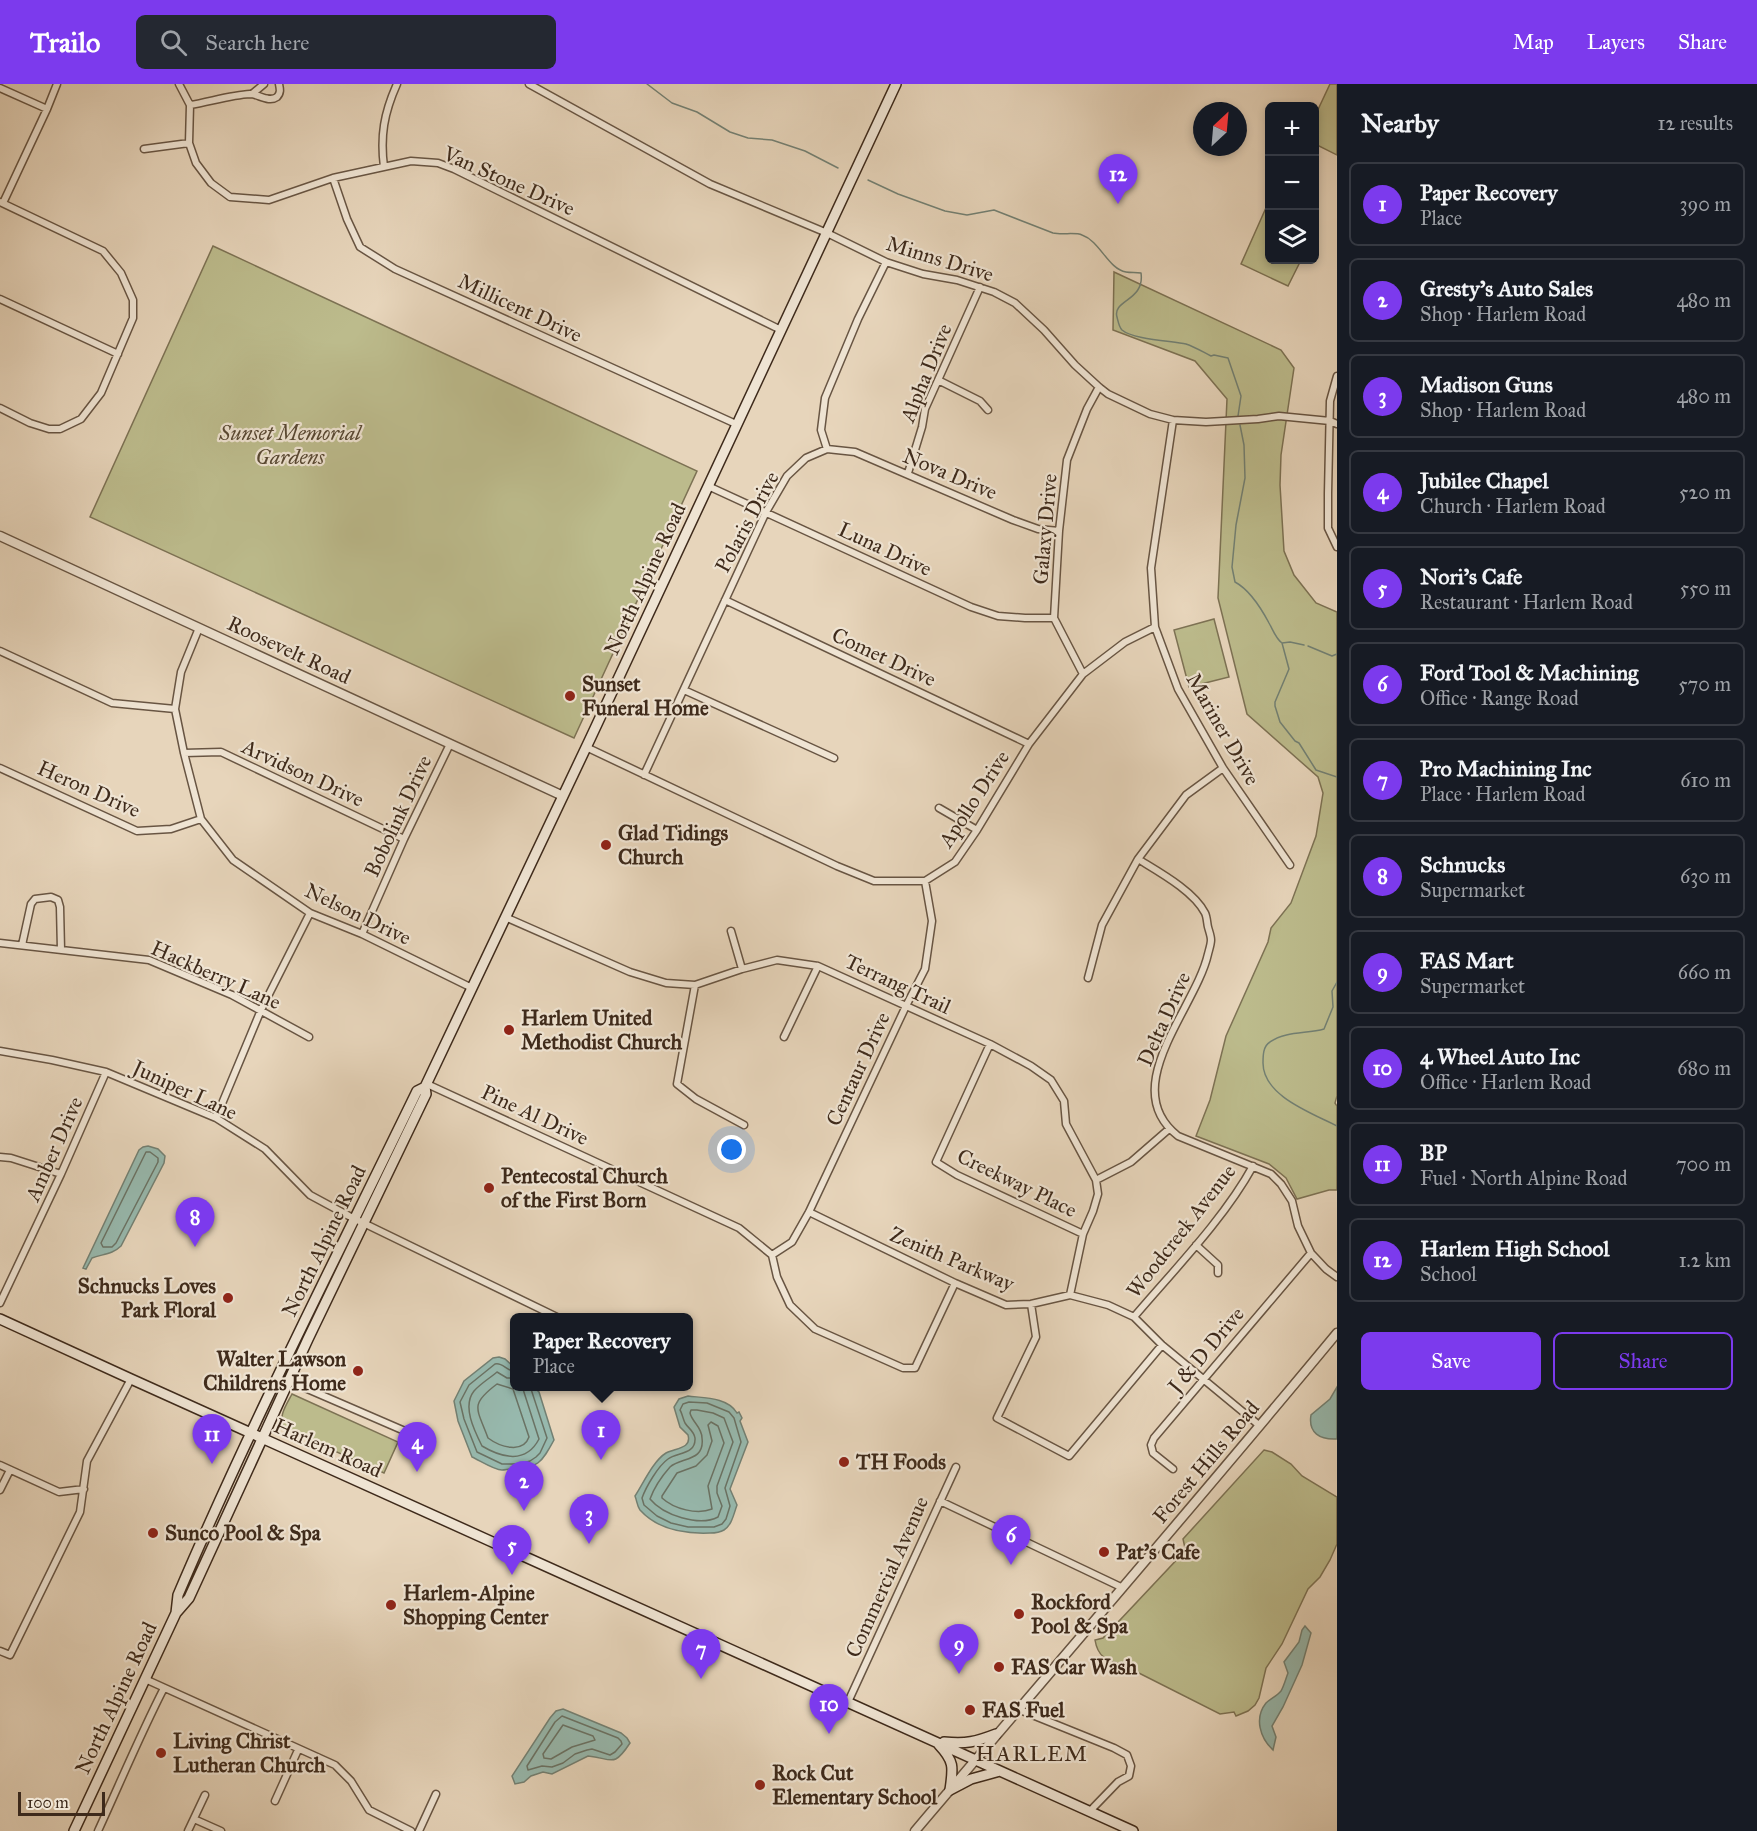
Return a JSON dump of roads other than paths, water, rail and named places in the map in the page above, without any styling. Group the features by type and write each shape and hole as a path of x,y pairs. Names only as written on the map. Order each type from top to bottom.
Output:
{"main road":[{"name":"North Alpine Road","path":"74,1831 176,1613 189,1598 289,1381 426,1094 426,1085 896,84"},
{"name":"North Alpine Road","path":"176,1613 178,1596 251,1432 417,1090 426,1085"},
{"name":"Harlem Road","path":"0,1318 1090,1811 1120,1828 1133,1831"},
{"path":"935,1741 963,1744 996,1734"},
{"path":"935,1741 952,1761 950,1790"},
{"path":"950,1790 971,1779 1002,1771"}],"street":[{"path":"0,408 30,423 49,429 60,429 81,419 101,393 133,318 133,300 121,273 103,251 2,202 57,84"},
{"name":"Van Stone Drive","path":"179,84 190,105 189,144 196,163 211,183 230,197 269,200 333,178 411,161 438,163 781,330"},
{"path":"252,94 264,84"},
{"path":"190,105 252,94 275,98 279,95 279,84"},
{"path":"384,167 381,147 382,130 397,84"},
{"name":"Minns Drive","path":"529,84 710,184 827,233 886,262 923,274 980,287 1015,303 1099,387 1108,394 1150,414 1173,420 1230,421 1279,416 1330,421 1337,424"},
{"path":"0,88 47,109"},
{"path":"144,148 189,144"},
{"name":"Millicent Drive","path":"333,178 347,219 360,247 395,269 736,424"},
{"path":"827,449 821,430 825,398 858,319 886,262"},
{"name":"Alpha Drive","path":"908,473 925,410 980,287"},
{"path":"0,299 118,354"},
{"path":"1337,376 1330,400 1328,528 1337,547"},
{"path":"938,380 980,401 988,410"},
{"name":"Galaxy Drive","path":"1054,618 1059,531 1067,460 1087,409 1099,387"},
{"name":"Mariner Drive","path":"1173,420 1151,568 1155,627 1178,689 1223,768 1290,866"},
{"name":"Nova Drive","path":"827,449 855,452 1013,520 1038,529 1059,531"},
{"name":"Polaris Drive","path":"644,775 766,512 787,476 806,458 827,449"},
{"name":"Luna Drive","path":"708,486 971,607 998,616 1054,618"},
{"name":"Roosevelt Road","path":"0,536 563,796"},
{"name":"Comet Drive","path":"725,600 1029,744"},
{"path":"1054,618 1083,674"},
{"name":"Apollo Drive","path":"925,881 955,862 1029,744 1083,674 1125,642 1155,627"},
{"name":"Nelson Drive","path":"199,628 182,672 175,709 201,819 233,860 310,913 362,934 472,988"},
{"path":"0,651 112,702 175,709"},
{"path":"684,690 834,758"},
{"name":"Bobolink Drive","path":"362,934 404,839 450,744"},
{"path":"586,747 826,861 874,881 925,881"},
{"name":"Arvidson Drive","path":"184,753 221,752 404,839"},
{"name":"Heron Drive","path":"0,768 137,831 171,829 201,819"},
{"path":"1088,978 1102,926 1138,859 1186,795 1223,768"},
{"path":"939,808 977,830"},
{"name":"Delta Drive","path":"1138,859 1185,889 1205,914 1211,940 1205,969 1165,1048 1156,1075 1155,1101 1160,1118 1169,1129"},
{"name":"Centaur Drive","path":"772,1255 792,1242 809,1212 925,969 932,921 925,881"},
{"path":"22,945 31,904 35,899 51,897 58,900 60,907 61,950"},
{"path":"216,1118 261,1010 310,913"},
{"name":"Terrang Trail","path":"505,917 630,972 666,983 695,985 777,960 818,966 990,1044 1031,1066 1051,1080 1064,1101 1066,1124 1096,1180"},
{"path":"730,931 742,969"},
{"name":"Hackberry Lane","path":"0,942 149,960 232,995 309,1037"},
{"path":"784,1037 818,966"},
{"path":"695,985 677,1084 696,1099 744,1125"},
{"name":"Creekway Place","path":"990,1044 936,1162 1083,1234"},
{"name":"Juniper Lane","path":"0,1051 106,1072 216,1118 265,1149 310,1195 551,1313"},
{"name":"Amber Drive","path":"0,1303 106,1072"},
{"name":"Pine Al Drive","path":"426,1085 739,1228 772,1255"},
{"path":"1070,1295 1083,1234 1098,1194 1096,1180 1131,1162 1169,1129 1178,1136 1271,1174 1292,1201 1298,1226 1311,1253 1326,1269 1337,1276"},
{"path":"0,1157 11,1158 61,1174"},
{"name":"Woodcreek Avenue","path":"1134,1317 1196,1245 1253,1166"},
{"name":"Zenith Parkway","path":"809,1212 955,1283 1006,1305 1030,1304 1070,1295 1108,1305 1134,1317 1162,1345 1260,1426"},
{"path":"1196,1245 1218,1265 1218,1273"},
{"name":"J & D Drive","path":"1173,1469 1153,1453 1151,1445 1154,1438 1311,1253"},
{"path":"772,1255 777,1277 790,1305 815,1329 903,1368 915,1368 955,1283"},
{"path":"1030,1304 1036,1338 997,1418 1070,1456 1162,1345"},
{"name":"Forest Hills Road","path":"915,1831 996,1734 1020,1710 1124,1588 1337,1333"},
{"path":"0,1651 10,1655 80,1512 87,1461 131,1379"},
{"path":"289,1381 407,1431"},
{"path":"0,1465 59,1492 84,1489"},
{"name":"Commercial Avenue","path":"848,1702 956,1467"},
{"path":"0,1490 10,1470"},
{"path":"940,1501 1124,1588"},
{"path":"145,1679 335,1765 351,1781 369,1810 411,1831"},
{"path":"98,1831 128,1768 143,1729 164,1688"},
{"path":"1020,1710 1127,1755 1131,1766 1129,1776 1118,1782 1090,1811"},
{"path":"276,1801 298,1750"},
{"path":"418,1831 436,1794"},
{"path":"188,1831 205,1795"},
{"path":"194,1819 221,1831"}],"water":[{"path":"148,1146 158,1149 165,1156 164,1163 121,1246 92,1258 86,1269 83,1268 139,1150"},
{"path":"499,1357 510,1363 510,1391 539,1392 554,1440 542,1459 533,1466 499,1470 472,1457 458,1421 454,1401 464,1381 493,1358"},
{"path":"1337,1387 1337,1439 1321,1437 1313,1431 1311,1415 1330,1399"},
{"path":"688,1396 721,1401 737,1413 739,1412 748,1442 730,1489 737,1505 729,1525 719,1532 691,1533 664,1526 647,1517 640,1510 635,1496 661,1457 688,1443 688,1435 680,1427 674,1407 679,1399"},
{"path":"1305,1626 1311,1633 1302,1665 1272,1726 1276,1737 1273,1750 1262,1734 1260,1715 1266,1703 1281,1691 1288,1673 1284,1662 1299,1642"},
{"path":"563,1709 621,1733 630,1743 616,1759 607,1760 588,1756 552,1774 543,1772 515,1784 512,1776 550,1718 556,1711"}],"waterway":[{"path":"647,84 672,103 697,112 730,132 748,138 772,140 805,151 838,168"},
{"path":"868,180 945,211 967,215 994,210 1053,233 1079,234 1088,238 1120,270 1141,273 1138,289 1117,311 1118,322 1122,330 1143,338 1186,344 1211,356 1228,358 1241,396 1238,416"},
{"path":"1240,425 1244,445 1245,478 1236,525 1232,567 1235,582 1255,600 1276,637 1282,643 1289,669 1275,702 1280,722 1299,743 1316,770 1337,777"},
{"path":"1282,643 1304,645"},
{"path":"1308,646 1332,656 1337,654"},
{"path":"1337,982 1332,991 1333,1007 1324,1029 1276,1038 1266,1046 1263,1063 1265,1075 1280,1094 1303,1109 1337,1126"}],"place":[{"name":"Harlem High School","path":"1118,204"},
{"name":"Sunset Funeral Home","path":"570,696"},
{"name":"Glad Tidings Church","path":"606,845"},
{"name":"Harlem United Methodist Church","path":"509,1030"},
{"name":"Pentecostal Church of the First Born","path":"489,1188"},
{"name":"Schnucks","path":"195,1247"},
{"name":"Schnucks Loves Park Floral","path":"228,1298"},
{"name":"Walter Lawson Childrens Home","path":"358,1371"},
{"name":"Paper Recovery","path":"601,1460"},
{"name":"TH Foods","path":"844,1462"},
{"name":"BP","path":"212,1464"},
{"name":"Jubilee Chapel","path":"417,1472"},
{"name":"Gresty's Auto Sales","path":"524,1511"},
{"name":"Sunco Pool & Spa","path":"153,1533"},
{"name":"Madison Guns","path":"589,1544"},
{"name":"Pat's Cafe","path":"1104,1552"},
{"name":"Ford Tool & Machining","path":"1011,1565"},
{"name":"Nori's Cafe","path":"512,1575"},
{"name":"Harlem-Alpine Shopping Center","path":"391,1605"},
{"name":"Rockford Pool & Spa","path":"1019,1614"},
{"name":"FAS Car Wash","path":"999,1667"},
{"name":"FAS Mart","path":"959,1674"},
{"name":"Pro Machining Inc","path":"701,1679"},
{"name":"FAS Fuel","path":"970,1710"},
{"name":"4 Wheel Auto Inc","path":"829,1734"},
{"name":"Living Christ Lutheran Church","path":"161,1753"},
{"name":"Rock Cut Elementary School","path":"760,1785"}],"district":[{"name":"HARLEM","path":"1032,1753"}],"park label":[{"name":"Sunset Memorial Gardens","path":"290,445"}]}
